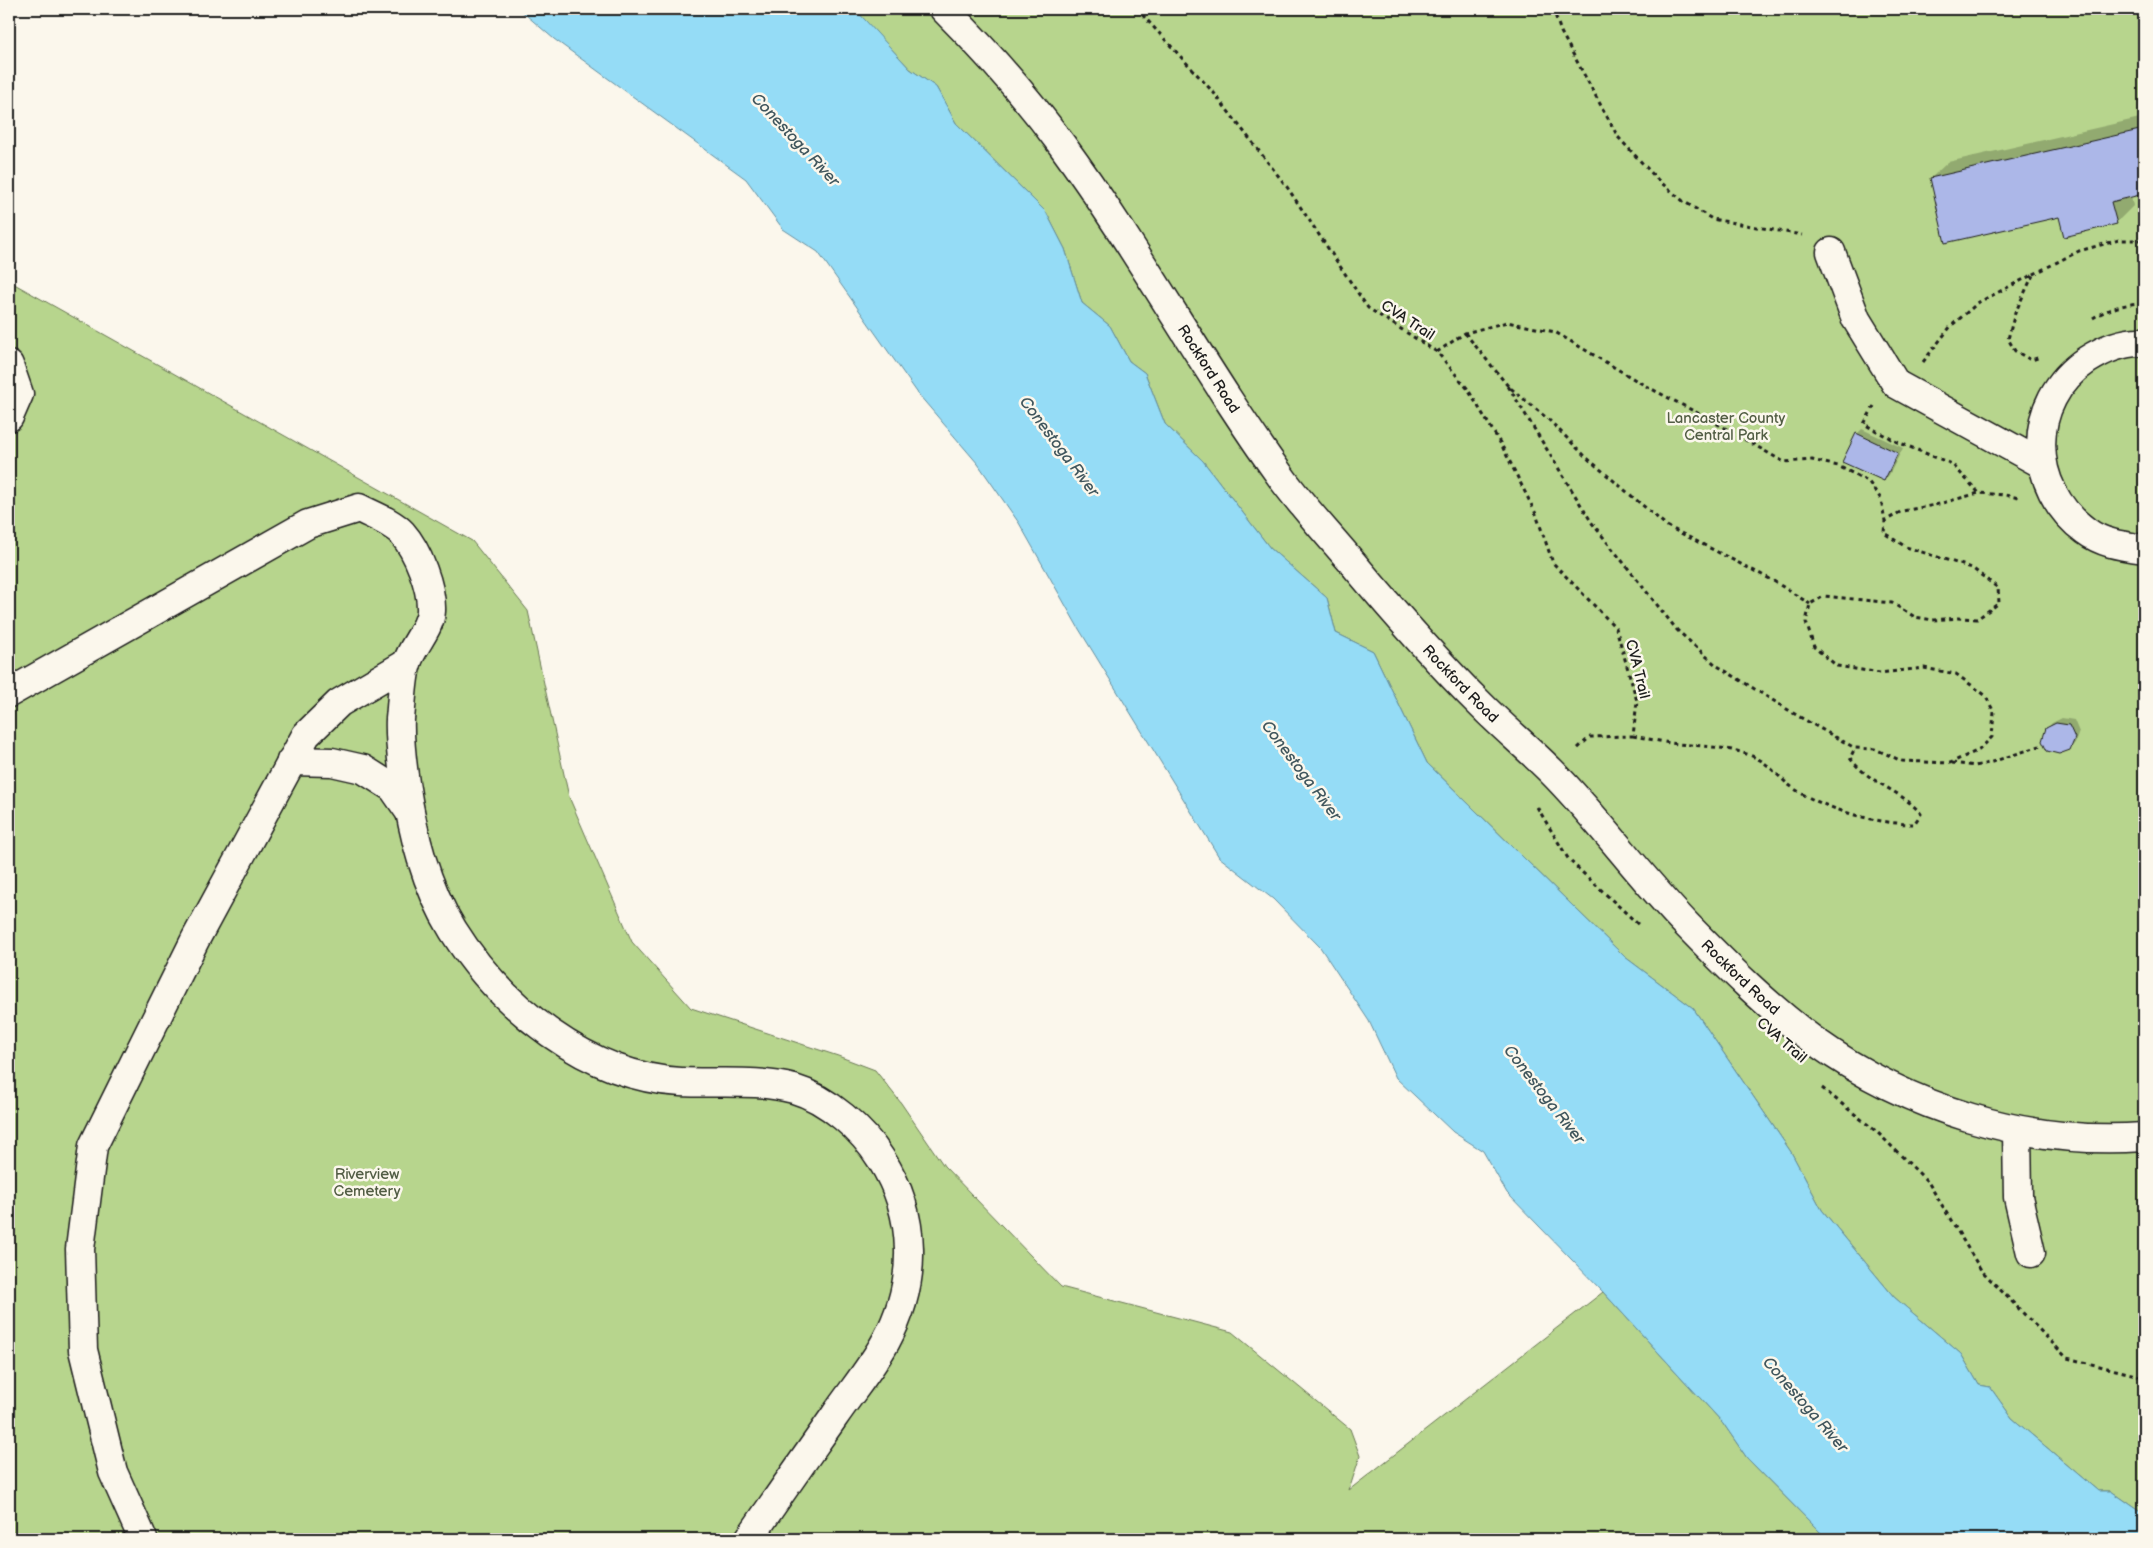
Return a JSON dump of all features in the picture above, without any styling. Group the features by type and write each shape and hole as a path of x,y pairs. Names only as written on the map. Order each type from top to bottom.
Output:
{"street":[{"name":"Rockford Road","path":"944,9 986,51 1061,144 1132,249 1231,406 1288,485 1400,620 1479,704 1552,772 1685,924 1770,1005 1814,1040 1862,1070 1915,1098 1975,1120 2017,1130 2081,1137 2144,1137"},
{"path":"1831,252 1856,319 1899,381 2042,464"},
{"path":"2144,342 2135,341 2101,350 2073,369 2052,397 2041,430 2042,464 2049,488 2063,510 2087,532 2117,545 2144,549"},
{"path":"9,365 19,394 9,417"},
{"path":"9,693 308,524 359,508 401,532 426,573 431,614 407,663 400,724 403,768 416,845 432,889 452,929 500,992 565,1042 598,1060 641,1076 678,1082 762,1083 797,1090 826,1104 852,1125 874,1148 892,1176 906,1221 911,1256 907,1292 886,1341 749,1539"},
{"path":"143,1539 113,1472 83,1350 80,1249 93,1146 195,940 306,735 339,703 407,663"},
{"path":"292,761 332,762 363,769 393,788 410,813"},
{"path":"2017,1130 2018,1197 2031,1253"}],"path":[{"name":"CVA Trail","path":"1137,9 1214,93 1287,187 1368,308 1437,352 1467,388 1502,446 1536,514 1553,563 1616,628 1637,701 1633,736"},
{"path":"1553,9 1561,32 1618,137 1664,186 1683,202 1712,220 1818,237 1831,252"},
{"path":"1979,493 1952,464 1894,440 1864,424 1899,381 1921,364 1951,326 1979,302 2079,251 2119,240 2144,240"},
{"path":"2034,274 2015,313 2008,339 2015,351 2031,360 2043,357 2047,352"},
{"path":"2087,320 2102,312 2135,303 2144,303"},
{"path":"1437,352 1465,333 1507,322 1554,332 1644,385 1709,419 1784,462 1812,460 1838,466 1868,481 1881,499 1885,521 1884,533 1906,546 1972,568 1998,588 1999,603 1977,619 1933,620 1915,617 1892,603 1824,596 1810,604 1806,622 1814,647 1837,666 1880,672 1924,668 1956,674 1985,695 1994,712 1992,738 1979,750 1950,763"},
{"path":"1465,333 1508,386 1592,523 1677,630 1716,665 1798,716 1855,748 1875,749 1902,761 1975,766 2040,746"},
{"path":"1508,386 1548,419 1587,458 1667,526 1772,580 1810,604"},
{"path":"1885,521 1902,511 1935,505 1979,493 2005,495 2063,510"},
{"path":"1647,932 1569,860 1536,805 1552,772 1590,737 1633,736 1671,743 1733,750 1760,760 1789,785 1814,801 1899,824 1914,824 1921,814 1912,802 1858,770 1850,758 1855,748"},
{"path":"1819,1085 1877,1132 1928,1182 1981,1270 2067,1358 2144,1377"}],"green space":[{"name":"Lancaster County Central Park","path":"854,9 2144,9 2144,1514 2111,1491 2098,1491 2012,1418 1990,1387 1979,1385 1961,1354 1894,1297 1822,1210 1791,1152 1693,1008 1625,957 1427,763 1373,651 1336,633 1327,598 1270,548 1203,461 1165,424 1145,373 1129,361 1110,326 1082,303 1065,249 1046,212 956,123 936,87 910,69"},
{"name":"Riverview Cemetery","path":"9,281 472,541 528,611 569,797 632,942 691,1008 875,1070 901,1103 944,1166 1061,1287 1232,1332 1350,1429 1360,1456 1349,1490 1603,1292 1723,1423 1747,1458 1827,1539 9,1539"}],"water":[{"name":"Conestoga River","path":"519,9 855,9 910,69 936,87 956,123 1046,212 1065,249 1082,303 1110,326 1129,361 1145,373 1165,424 1203,461 1270,548 1327,598 1336,633 1373,651 1427,763 1625,957 1693,1008 1791,1152 1822,1210 1894,1297 1961,1354 1979,1385 1990,1387 2012,1418 2098,1491 2111,1491 2144,1514 2144,1539 1827,1539 1747,1458 1723,1423 1603,1292 1507,1193 1483,1151 1453,1132 1396,1078 1369,1021 1320,947 1273,899 1219,857 1079,629 1019,523 978,464 919,395 818,252 783,229 746,179 554,39"}],"building":[{"path":"2144,129 2144,194 2111,202 2117,224 2064,237 2059,217 1945,243 1930,178"},
{"path":"1856,433 1898,453 1884,481 1842,462"},
{"path":"2056,723 2069,725 2075,738 2070,750 2059,754 2047,751 2042,741 2046,728"}]}
